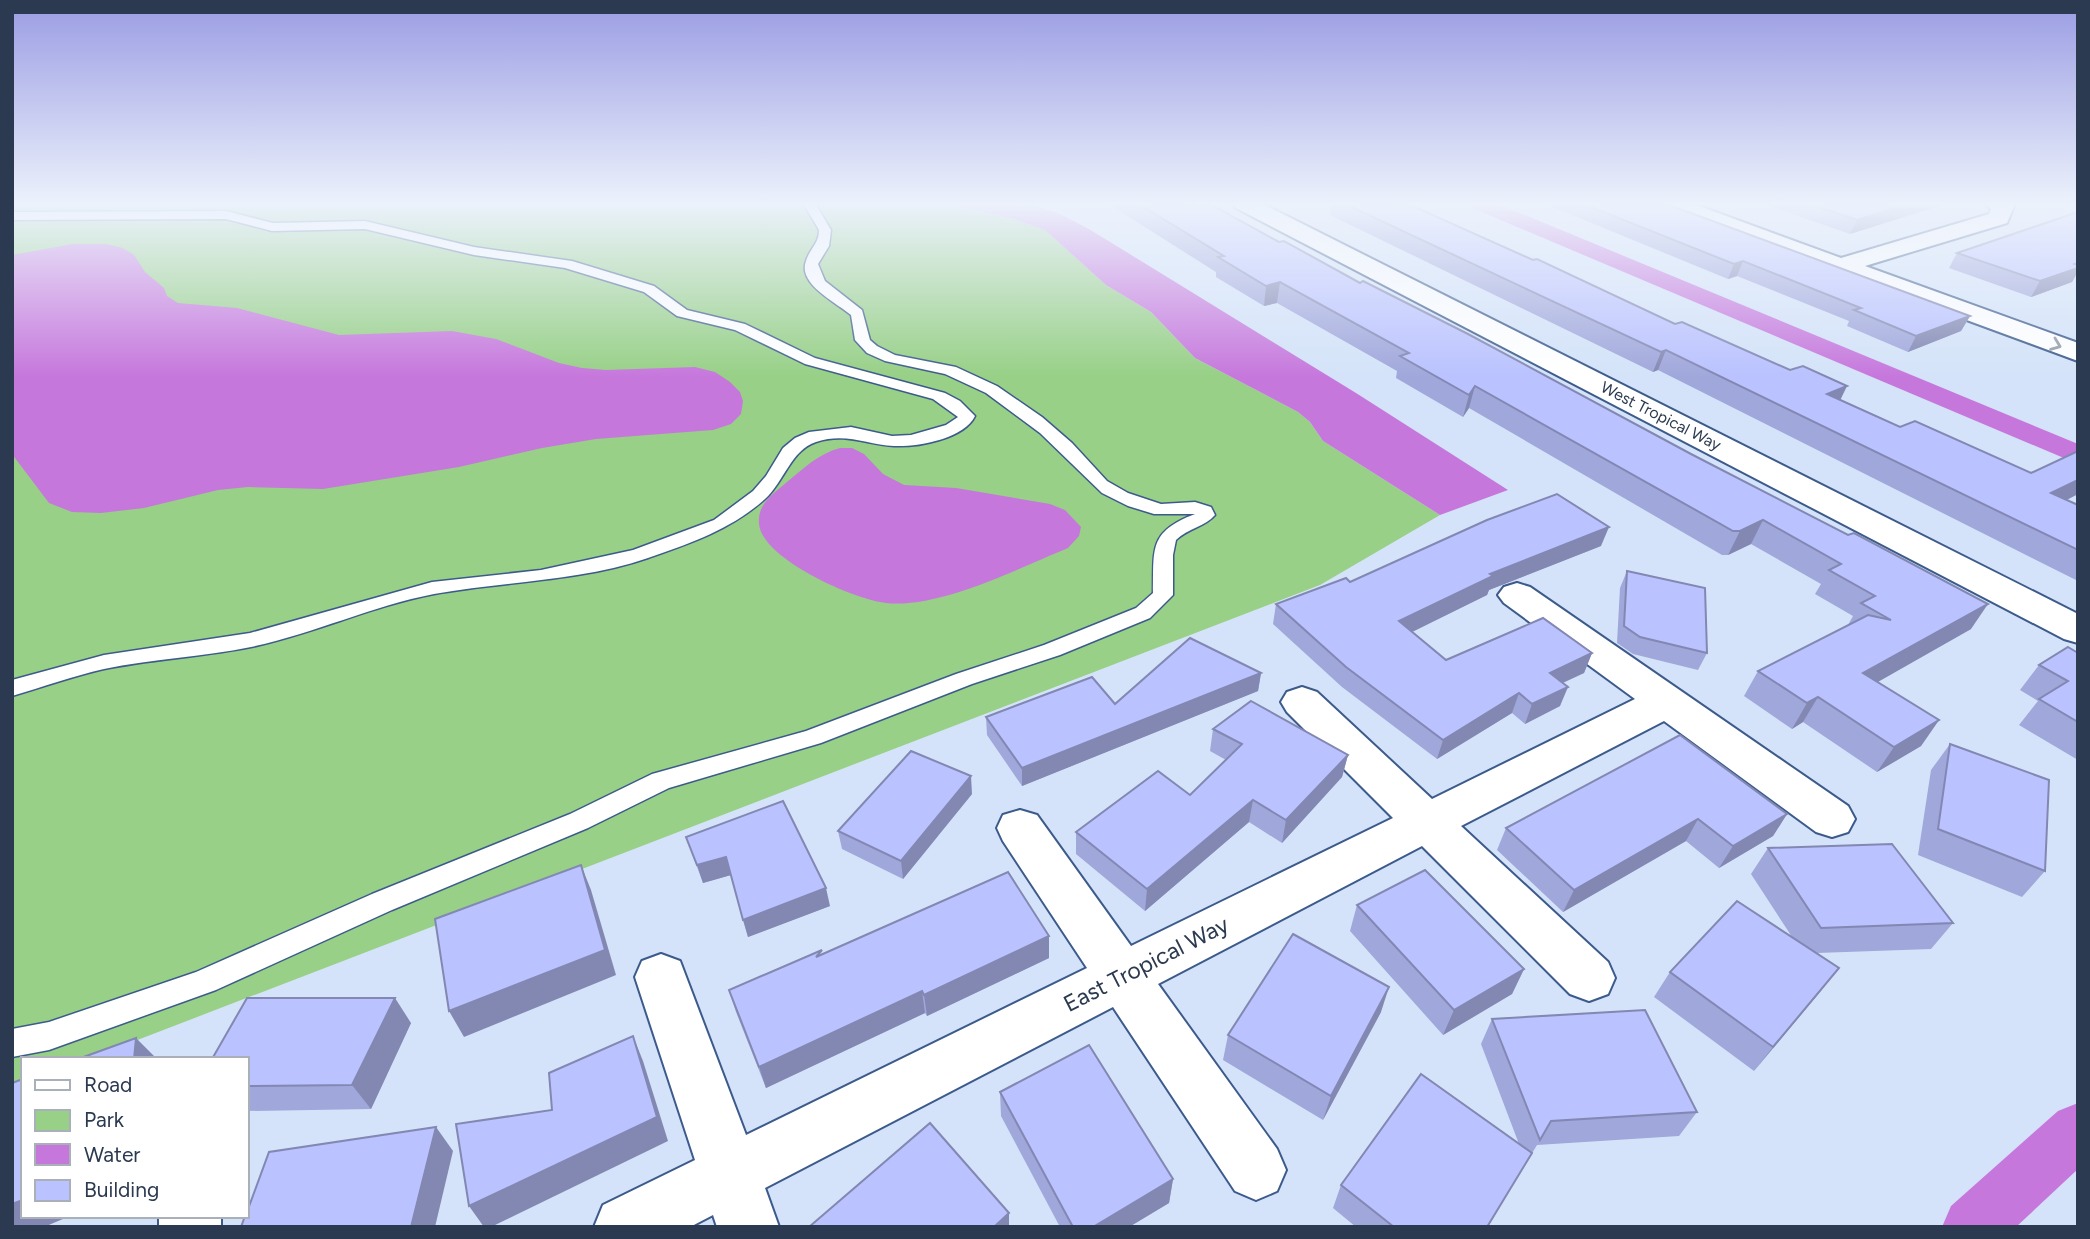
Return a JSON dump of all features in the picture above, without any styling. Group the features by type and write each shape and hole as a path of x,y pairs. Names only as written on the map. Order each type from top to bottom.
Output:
{"street":[{"name":"West Tropical Way","path":"1357,261 2078,629"},
{"path":"1849,261 2078,333"},
{"path":"1850,261 2078,353"},
{"path":"1853,262 1857,261"},
{"path":"1517,595 1832,819"},
{"name":"East Tropical Way","path":"625,1227 1667,701"},
{"path":"1302,702 1588,978"},
{"path":"1020,828 1256,1170"},
{"path":"661,977 748,1227"}],"lane":[{"path":"12,688 104,662 251,640 432,588 541,576 638,555 720,524 759,495 774,479 789,452 801,442 816,436 851,432 892,440 912,440 951,429 964,422 967,416 954,404 939,396 810,361 740,327 682,313 649,289 567,264 544,261"},
{"path":"12,1043 83,1025 206,981 382,902 579,821 661,781 867,719 964,679 1052,650 1143,613 1155,604 1163,595 1162,557 1170,533 1183,524 1202,518 1206,515 1204,511 1191,507 1157,509 1118,496 1087,473 1069,450 1035,420 1000,395 959,373 902,360 867,346 861,335 857,313 820,283 811,269 812,261"}],"green space":[{"path":"12,261 1079,261 1106,285 1151,312 1195,358 1298,412 1310,422 1323,441 1440,515 1320,585 93,1057 21,1057 21,1085 12,1088"}],"water":[{"path":"12,261 138,261 145,272 164,288 167,296 178,303 237,308 339,335 452,331 496,339 559,363 582,368 606,370 695,367 715,372 730,382 740,392 743,401 741,414 731,424 713,430 596,439 459,467 323,489 248,487 218,490 144,508 101,513 72,512 49,503 12,454"},
{"path":"1079,261 1141,261 1508,490 1440,515 1323,441 1310,422 1298,412 1195,358 1151,312 1106,285"},
{"path":"840,448 852,448 864,454 883,474 904,485 956,488 1050,504 1065,510 1081,527 1079,536 1068,548 954,594 930,600 886,603 854,594 792,564 764,537 759,524 763,505 771,495 812,462"}],"building":[{"path":"1224,261 1320,261 1360,283 1363,281 1468,334 1848,535 1854,533 1988,604 1863,673 1939,720 1894,747 1818,697 1807,703 1758,671 1868,615 1891,620 1861,603 1875,596 1829,570 1841,564 1763,520 1740,531 1733,531 1475,386 1469,395 1400,356 1409,353 1280,282 1266,286"},
{"path":"1466,261 1541,261 1675,324 1682,322 1790,370 1803,366 1847,386 1827,394 1900,427 1915,421 2031,473 2078,451 2078,480 2051,493 2078,505 2078,550 1666,350 1661,352"},
{"path":"1726,261 1821,261 1970,316 1916,336 1854,310 1861,308 1743,261 1734,264"},
{"path":"1980,261 2078,261 2075,264 2078,268 2040,281"},
{"path":"1557,494 1609,527 1490,574 1493,576 1399,621 1446,660 1543,618 1592,653 1550,673 1568,687 1532,704 1519,693 1443,740 1346,667 1276,604 1346,578 1350,582 1487,520"},
{"path":"1627,571 1705,588 1707,653 1640,637 1624,626"},
{"path":"1190,638 1261,673 1022,768 986,717 1092,677 1115,704"},
{"path":"2068,647 2078,653 2078,722 2039,699 2068,681 2039,665"},
{"path":"1251,701 1348,755 1286,820 1253,800 1147,889 1076,832 1158,771 1190,795 1242,744 1213,729"},
{"path":"1680,735 1787,814 1733,846 1698,819 1574,890 1506,828"},
{"path":"1950,744 2049,780 2045,871 1938,829"},
{"path":"911,751 971,776 901,861 838,831"},
{"path":"783,801 826,888 743,920 726,857 697,865 686,837"},
{"path":"1892,844 1953,923 1821,928 1768,848"},
{"path":"581,865 605,950 449,1011 435,919"},
{"path":"1425,870 1524,969 1454,1010 1357,905"},
{"path":"1008,872 1049,936 924,995 922,991 759,1067 729,990 822,950 816,957"},
{"path":"1737,901 1839,968 1773,1047 1670,972"},
{"path":"1293,934 1389,987 1331,1096 1228,1035"},
{"path":"247,998 395,998 352,1085 248,1086 248,1057 213,1057"},
{"path":"1645,1010 1697,1112 1551,1121 1540,1140 1492,1019"},
{"path":"633,1036 657,1117 469,1206 456,1124 552,1110 549,1073"},
{"path":"136,1038 134,1057 84,1057"},
{"path":"1089,1045 1173,1179 1093,1227 1073,1227 1000,1092"},
{"path":"1421,1074 1532,1153 1487,1227 1394,1227 1341,1185"},
{"path":"21,1080 21,1201 12,1204 12,1083"},
{"path":"930,1123 1009,1213 994,1227 809,1227"},
{"path":"436,1127 411,1227 241,1227 244,1218 248,1218 248,1209 269,1152"}],"waterway":[{"path":"1615,261 2078,455"},
{"path":"1972,1227 2078,1131"}]}
